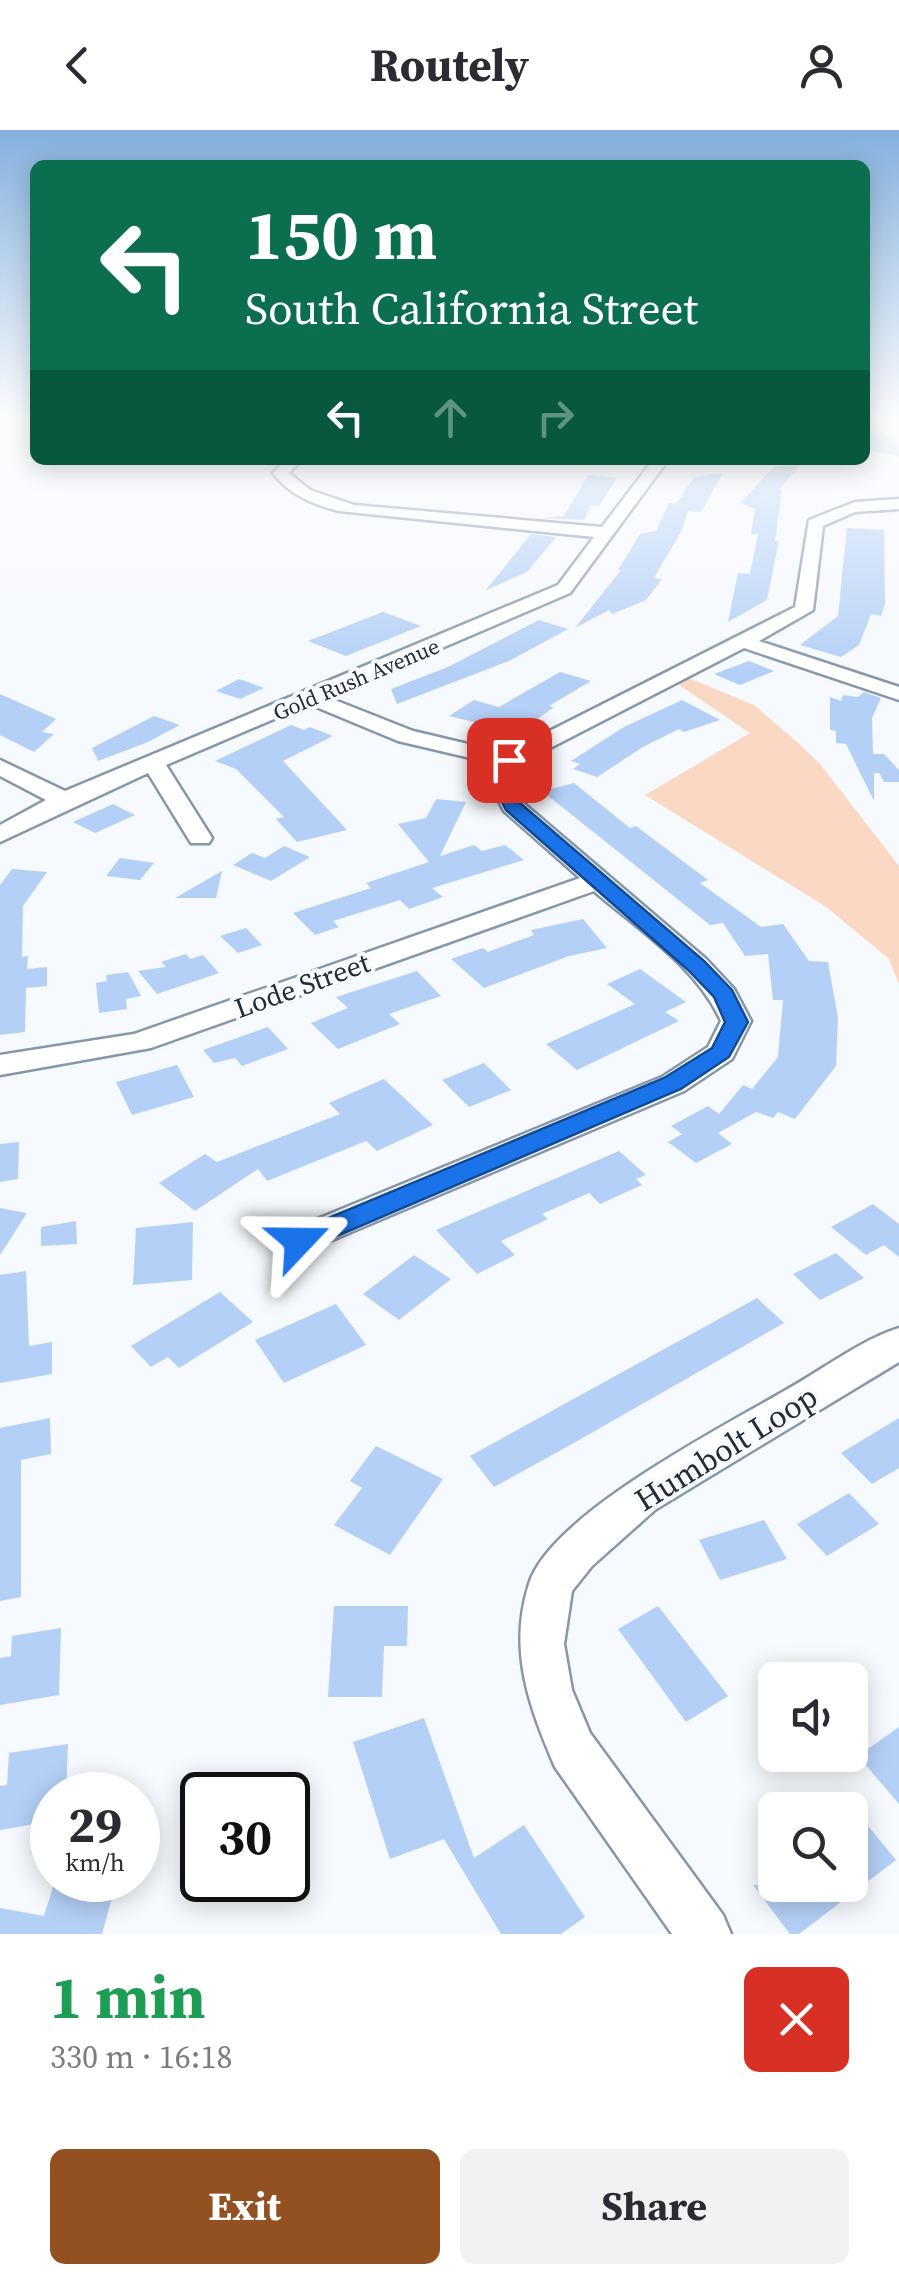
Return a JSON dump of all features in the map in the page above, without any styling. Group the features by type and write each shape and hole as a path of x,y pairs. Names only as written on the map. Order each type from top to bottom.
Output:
{"street":[{"path":"329,504 354,510 607,533"},
{"name":"Gold Rush Avenue","path":"0,835 64,800 564,589 628,504"},
{"path":"299,1241 672,1084 721,1052 736,1022 724,995 512,806 500,780 509,760 804,610 815,524 834,512 870,504"},
{"path":"744,642 899,694"},
{"path":"312,698 406,736 509,760"},
{"path":"154,765 200,838"},
{"path":"0,767 64,800"},
{"name":"Lode Street","path":"0,1064 140,1042 599,880"},
{"name":"Humbolt Loop","path":"704,1934 572,1750 548,1690 540,1644 551,1584 577,1552 641,1496 899,1343"}],"shaded area":[{"path":"689,678 754,705 797,742 820,764 899,866 899,984 888,958 825,906 645,795 750,733 676,683"}],"building":[{"path":"571,504 600,504 591,505 584,520 541,518 564,516"},
{"path":"668,504 705,504 701,512 688,511 682,530 654,578 662,579 646,600 612,614 609,610 575,628 621,570 640,534 656,531"},
{"path":"743,504 780,504 775,541 779,541 767,600 728,622 738,573 750,574 758,534 751,534 755,509"},
{"path":"847,528 884,530 885,604 881,616 871,614 859,645 841,657 800,645 838,616"},
{"path":"531,534 556,537 527,572 486,590"},
{"path":"383,612 421,626 346,656 308,641"},
{"path":"539,620 568,629 511,660 397,704 391,689 448,667"},
{"path":"749,661 774,671 740,685 714,674"},
{"path":"560,672 591,681 549,706 554,707 518,733 449,716 474,700 499,707"},
{"path":"239,679 264,688 240,699 216,691"},
{"path":"864,692 881,698 872,718 873,754 884,754 899,770 899,782 884,782 879,773 874,773 874,801 846,744 836,743 836,731 830,730 830,697 841,701 843,695 858,697"},
{"path":"0,694 56,719 42,732 54,734 34,752 0,735"},
{"path":"682,700 720,720 684,732 679,729 597,777 573,769 580,764 571,761 624,727"},
{"path":"154,716 180,725 98,761 92,748"},
{"path":"291,725 333,736 283,761 347,830 297,842 276,819 284,817 236,769 215,761"},
{"path":"574,783 630,828 636,826 708,880 700,883 761,927 783,924 809,961 828,962 838,1018 836,1066 795,1119 778,1112 773,1118 756,1112 718,1133 732,1144 696,1163 668,1142 682,1134 671,1126 708,1106 719,1114 743,1085 752,1089 778,1057 783,1000 773,1000 768,954 745,956 723,923 710,925 542,791"},
{"path":"436,799 466,802 440,856 474,845 482,851 505,845 524,860 432,888 443,897 409,909 400,900 333,921 339,927 315,935 293,913 371,888 366,883 429,862 398,824 426,818"},
{"path":"113,804 135,815 95,833 73,822"},
{"path":"284,846 310,857 271,881 233,865 252,853 265,858"},
{"path":"120,858 154,863 140,880 106,876"},
{"path":"12,869 47,872 23,906 22,957 28,956 27,969 47,967 47,986 26,988 25,1032 0,1035 0,885"},
{"path":"222,871 216,898 175,898"},
{"path":"583,919 607,948 569,956 484,988 451,959 483,948 488,952 534,935 531,930"},
{"path":"246,928 262,945 238,953 220,936"},
{"path":"186,954 190,959 203,955 219,973 157,994 138,971 166,967 161,962"},
{"path":"640,969 686,1002 665,1012 679,1021 577,1070 546,1044 635,1004 607,984"},
{"path":"417,971 441,996 389,1014 400,1024 338,1049 311,1023 348,1008 336,997"},
{"path":"128,972 141,996 126,999 127,1009 99,1013 96,983 107,981 106,975"},
{"path":"268,1027 288,1049 242,1066 235,1058 214,1063 203,1050"},
{"path":"484,1063 511,1090 469,1107 442,1080"},
{"path":"177,1065 194,1097 132,1115 116,1082"},
{"path":"384,1079 433,1125 377,1151 366,1141 267,1181 258,1169 195,1211 159,1183 205,1154 217,1162 340,1114 329,1103"},
{"path":"19,1142 18,1179 0,1182 0,1144"},
{"path":"619,1151 646,1175 636,1179 642,1185 600,1204 589,1193 542,1214 548,1219 501,1241 515,1255 477,1274 436,1230"},
{"path":"873,1204 899,1224 899,1257 884,1245 866,1255 831,1227"},
{"path":"0,1208 27,1213 0,1255"},
{"path":"76,1221 77,1244 41,1246 41,1227"},
{"path":"193,1222 192,1280 133,1285 136,1228"},
{"path":"836,1253 864,1278 820,1300 793,1274"},
{"path":"414,1255 451,1279 399,1320 363,1294"},
{"path":"26,1271 29,1346 52,1342 52,1374 0,1383 0,1275"},
{"path":"220,1292 253,1322 179,1368 168,1357 151,1367 131,1346"},
{"path":"757,1298 784,1323 565,1448 494,1487 470,1456"},
{"path":"336,1304 366,1345 284,1383 255,1340"},
{"path":"50,1418 51,1454 21,1460 21,1597 0,1601 0,1428"},
{"path":"899,1418 899,1468 872,1484 841,1453"},
{"path":"376,1446 443,1479 390,1555 334,1525 362,1488 350,1481"},
{"path":"849,1493 879,1524 827,1556 797,1524"},
{"path":"764,1520 787,1559 720,1580 699,1540"},
{"path":"334,1606 408,1606 407,1646 384,1646 382,1697 328,1697"},
{"path":"658,1606 728,1696 686,1722 618,1629"},
{"path":"61,1628 59,1695 0,1705 0,1658 11,1656 12,1636"},
{"path":"424,1718 474,1858 524,1825 585,1917 561,1934 501,1934 444,1839 390,1859 353,1742"},
{"path":"899,1727 899,1804 868,1768 868,1749"},
{"path":"68,1744 67,1772 30,1772 30,1825 0,1830 0,1786 7,1785 9,1753"},
{"path":"868,1826 896,1860 868,1881"},
{"path":"48,1902 111,1902 102,1934 0,1934 0,1908 44,1916"},
{"path":"766,1902 841,1902 799,1934 790,1934"}],"route":[{"path":"299,1241 672,1084 721,1052 736,1022 724,995 696,966 512,806 500,780 509,760"}]}
